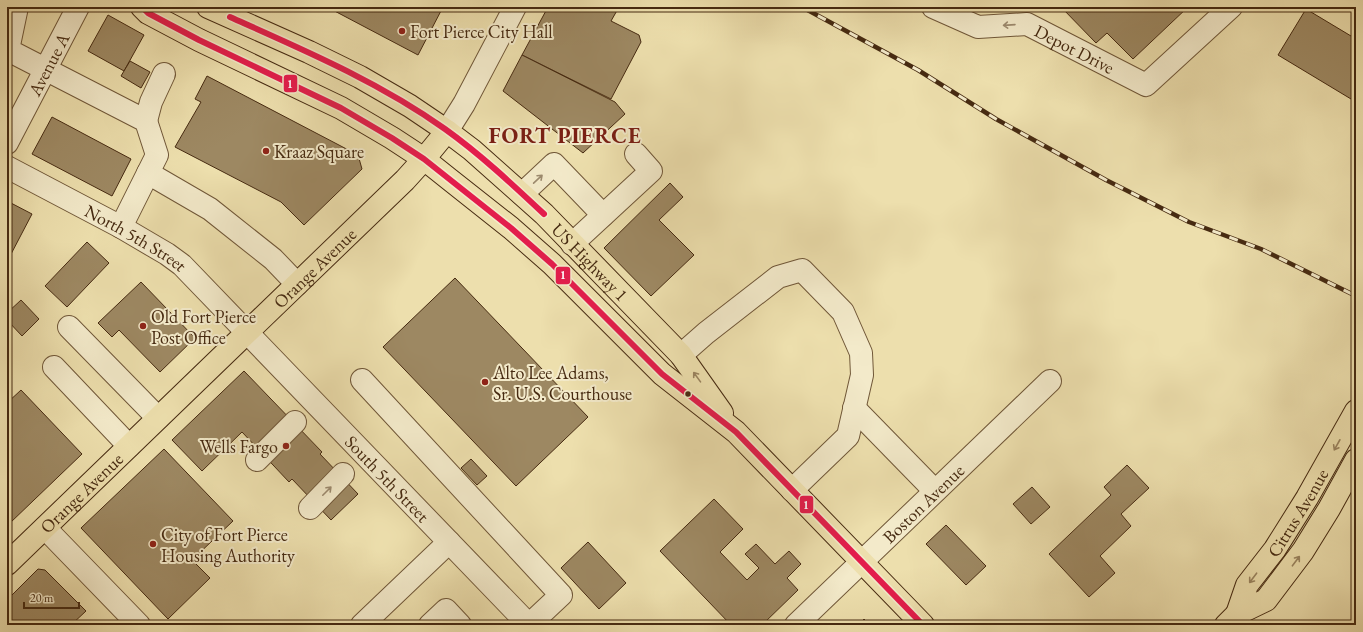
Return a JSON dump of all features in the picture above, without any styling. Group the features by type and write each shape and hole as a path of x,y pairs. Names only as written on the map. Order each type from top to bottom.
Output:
{"main road":[{"name":"US Highway 1","path":"142,7 148,12 199,40 341,108 424,159 511,228 552,264 662,374 736,432 923,625"},
{"name":"US Highway 1","path":"208,7 309,52 360,77 410,106 476,153 522,194 681,356 736,432"},
{"name":"Orange Avenue","path":"7,564 405,180 447,131"},
{"name":"Citrus Avenue","path":"1232,619 1247,585 1275,548 1307,498 1356,411"},
{"name":"Citrus Avenue","path":"1232,619 1266,600 1303,551 1329,509 1356,460"}],"street":[{"path":"17,7 8,50 146,121"},
{"name":"Avenue A","path":"7,143 78,7"},
{"name":"Orange Avenue","path":"447,131 464,104 515,7"},
{"name":"Depot Drive","path":"933,7 978,27 1027,24 1146,85 1231,7"},
{"path":"121,227 157,155 146,121 151,102 164,74"},
{"path":"572,244 651,171 636,154"},
{"path":"522,194 554,164 603,215"},
{"name":"North 5th Street","path":"7,167 121,227 167,254 182,265 247,332"},
{"path":"148,173 210,208 273,259 297,284"},
{"path":"681,356 706,333 778,277 802,270 843,312 862,353 862,375 848,436 792,490"},
{"path":"69,327 158,418"},
{"name":"South 5th Street","path":"247,332 529,625"},
{"path":"54,367 130,446"},
{"path":"362,380 561,595 529,625"},
{"name":"Boston Avenue","path":"796,625 1050,381"},
{"path":"854,408 935,492"},
{"path":"257,460 295,422"},
{"path":"310,508 343,474"},
{"path":"45,528 139,625"},
{"path":"371,622 449,542"},
{"path":"430,625 446,610 460,625"}],"building":[{"name":"Fort Pierce City Hall","path":"327,7 443,7 418,55"},
{"path":"548,7 619,7 611,21 639,35 641,42 611,99 522,55"},
{"path":"1061,7 1188,7 1133,59 1107,33 1096,43"},
{"path":"1306,9 1356,39 1356,102 1278,55"},
{"path":"108,15 144,35 124,71 88,51"},
{"path":"522,55 615,102 625,114 583,153 503,91"},
{"path":"130,61 150,72 141,88 121,76"},
{"name":"Kraaz Square","path":"207,76 358,155 362,169 304,225 281,202 175,147 201,102 195,99"},
{"path":"52,117 131,159 112,196 32,154"},
{"path":"670,183 683,197 659,220 694,255 651,296 604,248"},
{"path":"9,202 32,214 10,256 7,255 7,207"},
{"path":"87,242 109,263 67,307 45,286"},
{"name":"Alto Lee Adams, Sr. U.S. Courthouse","path":"455,278 588,417 516,486 383,347"},
{"name":"Old Fort Pierce Post Office","path":"141,282 195,338 160,372 119,330 112,337 98,323"},
{"path":"21,300 39,319 22,336 7,320 7,313"},
{"name":"Wells Fargo","path":"244,371 322,452 320,454 358,494 331,520 292,479 289,482 242,432 202,471 172,440"},
{"path":"21,390 82,454 10,523 7,520 7,403"},
{"name":"City of Fort Pierce Housing Authority","path":"164,449 233,521 192,560 210,578 168,619 81,528"},
{"path":"471,459 487,476 477,485 461,468"},
{"path":"1127,465 1149,488 1121,514 1131,526 1100,556 1115,573 1089,597 1049,554 1111,495 1104,487"},
{"path":"1032,487 1050,507 1031,524 1013,504"},
{"path":"714,499 743,529 720,552 747,580 759,568 745,554 756,544 775,564 789,551 801,564 787,578 798,590 762,625 731,625 660,551"},
{"path":"946,525 986,566 966,585 926,544"},
{"path":"588,542 626,583 599,609 561,568"},
{"path":"38,569 45,570 86,611 71,625 7,625 7,600"},
{"path":"864,619 870,625 859,625"},
{"path":"851,621 855,625 846,625"}],"railway":[{"path":"802,7 918,70 996,119 1106,180 1189,222 1261,249 1356,296"}],"transit line":[{"name":"1","path":"142,7 148,13 199,40 341,108 424,159 511,228 552,264 662,374 736,432 923,625"},
{"name":"1","path":"230,17 340,68 394,96 420,112 471,149 544,214"}],"place":[{"name":"Fort Pierce City Hall","path":"402,31"},
{"name":"Kraaz Square","path":"266,151"},
{"name":"Old Fort Pierce Post Office","path":"143,326"},
{"name":"Alto Lee Adams, Sr. U.S. Courthouse","path":"485,382"},
{"name":"Wells Fargo","path":"286,446"},
{"name":"City of Fort Pierce Housing Authority","path":"153,544"}],"district":[{"name":"FORT PIERCE","path":"565,135"}]}
